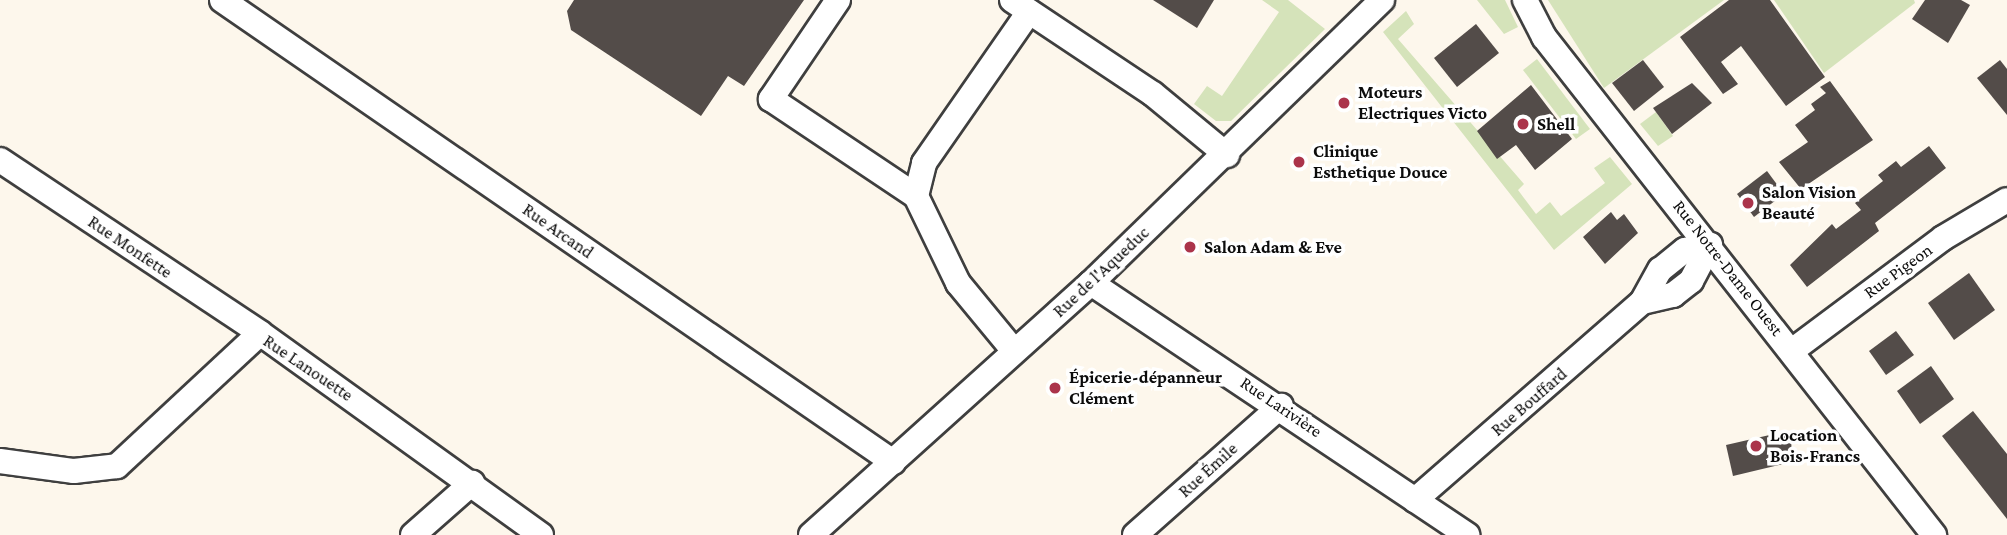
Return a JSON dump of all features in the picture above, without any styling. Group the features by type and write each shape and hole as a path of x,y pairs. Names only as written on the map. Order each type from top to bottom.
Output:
{"street":[{"name":"Rue Arcand","path":"222,0 893,462"},
{"path":"838,0 771,99 916,196 958,283 1014,351"},
{"name":"Rue de l'Aqueduc","path":"811,535 1091,283 1227,155 1382,0"},
{"name":"Rue Notre-Dame Ouest","path":"1524,0 1544,37 1710,244 1934,535"},
{"path":"916,196 924,163 1021,6 1153,94 1227,155"},
{"name":"Rue Monfette","path":"0,160 260,333"},
{"name":"Rue Pigeon","path":"1793,350 1943,238 2007,200"},
{"name":"Rue Bouffard","path":"1415,500 1642,302 1660,270 1685,250 1710,244"},
{"name":"Rue Larivière","path":"1091,283 1281,405 1468,535"},
{"name":"Rue Lanouette","path":"0,461 74,471 117,467 260,333 541,535"},
{"name":"Rue Émile","path":"1135,535 1281,405"},
{"path":"413,535 472,483"}],"green space":[{"path":"1262,0 1288,0 1325,29 1231,121 1216,121 1194,104 1207,86 1222,96 1279,12"},
{"path":"1477,0 1505,0 1518,27 1504,34"},
{"path":"1548,0 1724,0 1604,88"},
{"path":"1774,0 1914,0 1915,3 1824,73"},
{"path":"1406,11 1414,24 1398,39 1524,184 1518,190 1536,214 1550,202 1561,216 1605,183 1594,168 1610,157 1632,184 1554,250 1383,32"},
{"path":"1537,59 1590,129 1576,139 1523,70"},
{"path":"1656,112 1673,136 1658,146 1640,124"}],"building":[{"path":"574,0 804,0 744,86 728,76 701,116 571,30 567,11"},
{"path":"1153,0 1214,0 1197,28"},
{"path":"1729,0 1770,0 1825,77 1786,106 1741,46 1721,62 1738,84 1723,94 1680,37"},
{"path":"1925,0 1961,0 1970,5 1948,43 1912,19"},
{"path":"1476,24 1499,53 1457,87 1434,58"},
{"path":"1643,60 1664,87 1634,111 1612,83"},
{"path":"2000,60 2007,69 2007,115 1977,78"},
{"path":"1830,81 1873,140 1801,189 1779,162 1808,142 1795,125 1815,110 1811,104 1826,93 1820,87"},
{"path":"1692,83 1712,103 1672,134 1653,108"},
{"name":"Shell","path":"1531,85 1572,139 1535,170 1516,145 1497,159 1477,131"},
{"path":"1929,146 1946,168 1875,223 1879,231 1807,287 1790,265 1832,224 1836,229 1861,210 1855,203 1883,181 1878,175 1896,161 1901,167"},
{"path":"1767,171 1784,194 1754,217 1737,194"},
{"path":"1611,212 1617,220 1624,214 1638,233 1605,264 1583,237"},
{"path":"1969,273 1995,310 1954,340 1928,303"},
{"path":"1896,331 1914,355 1886,375 1869,351"},
{"path":"1931,366 1954,399 1920,424 1897,391"},
{"path":"1973,411 2007,454 2007,519 1942,436"},
{"path":"1774,434 1791,434 1792,462 1733,476 1726,445"}],"place":[{"name":"Moteurs Electriques Victo","path":"1344,103"},
{"name":"Shell","path":"1523,124"},
{"name":"Clinique Esthetique Douce","path":"1299,162"},
{"name":"Salon Vision Beauté","path":"1748,203"},
{"name":"Salon Adam & Eve","path":"1190,247"},
{"name":"Épicerie-dépanneur Clément","path":"1055,388"},
{"name":"Location Bois-Francs","path":"1756,446"}]}
